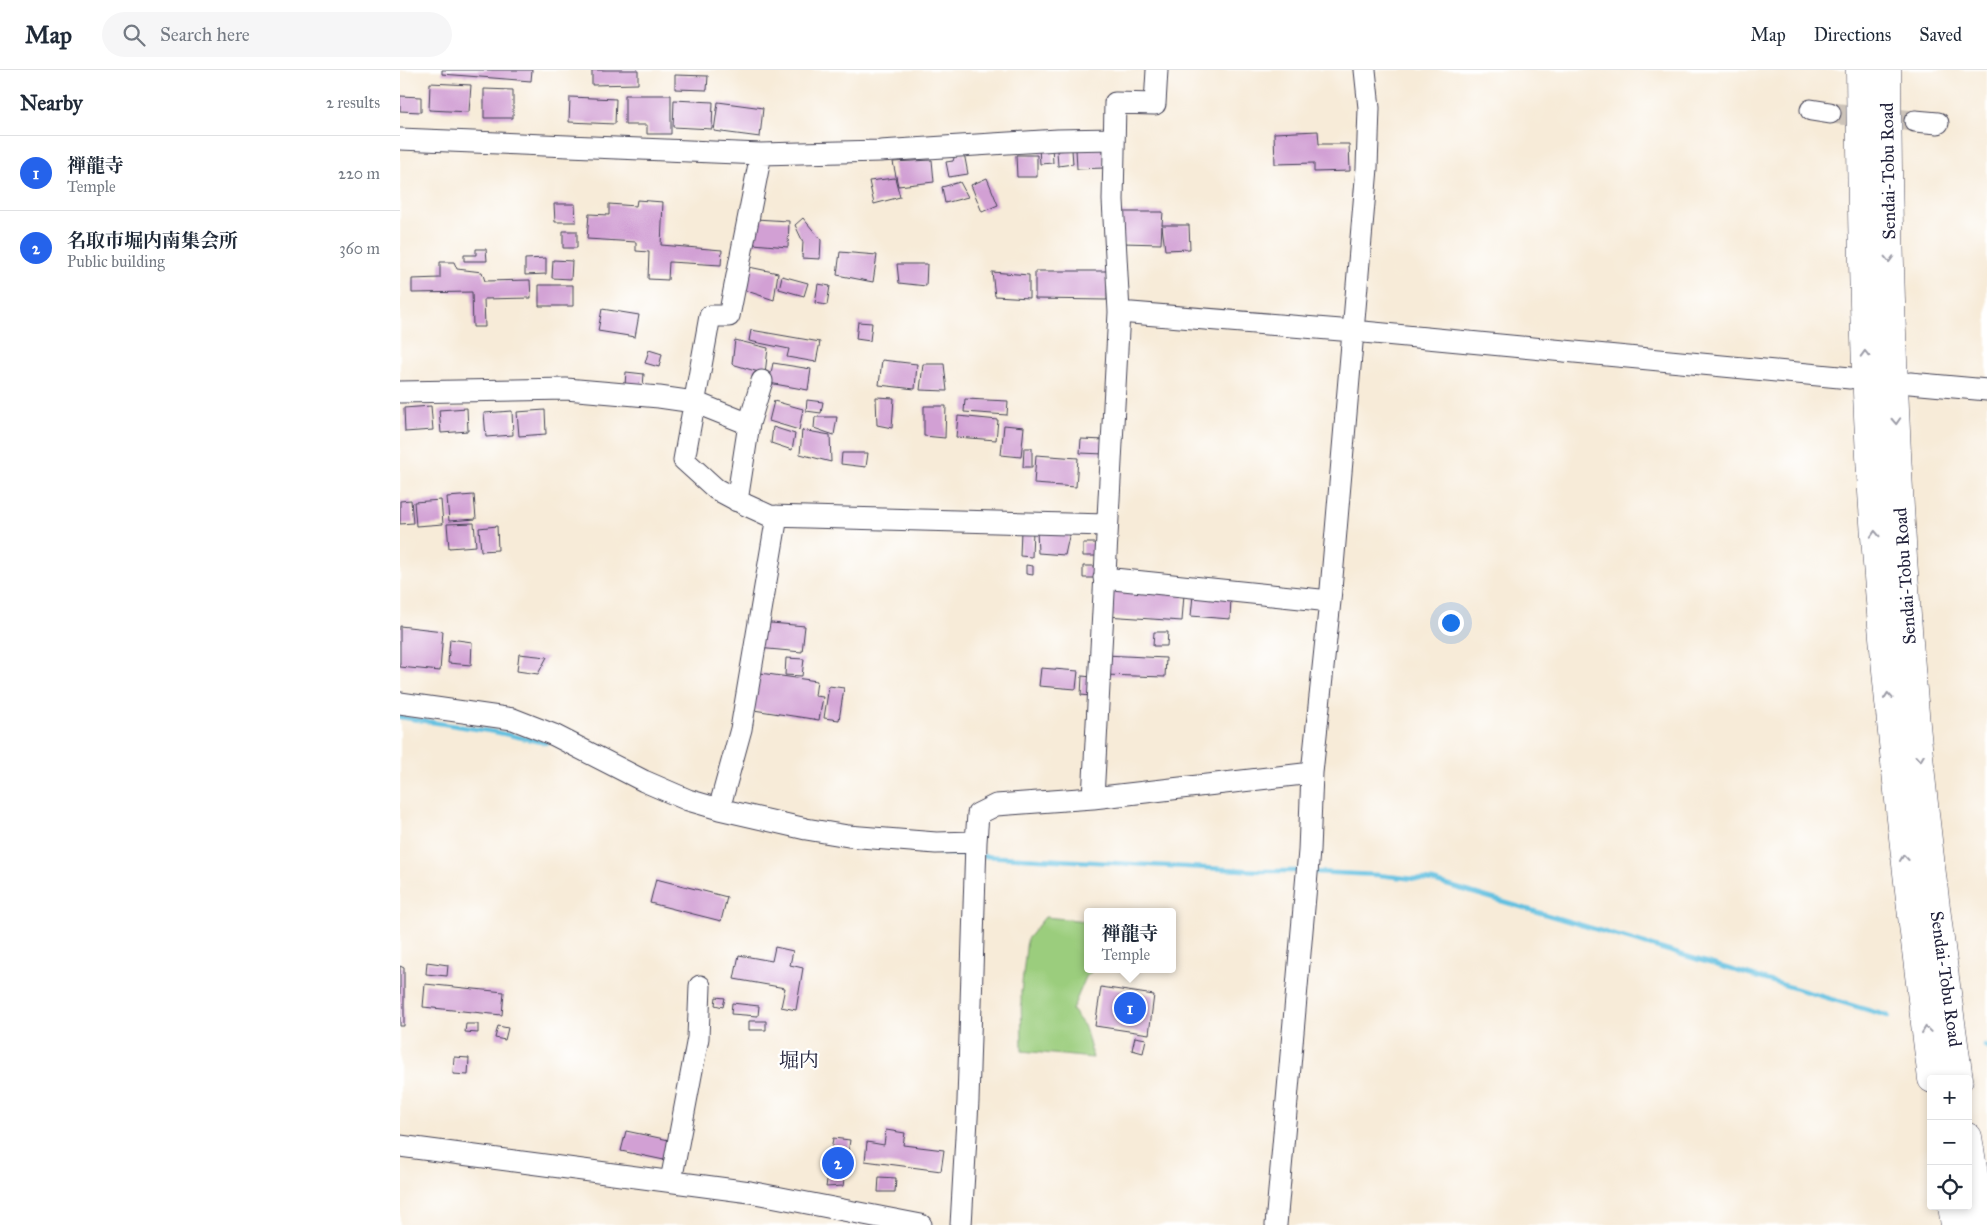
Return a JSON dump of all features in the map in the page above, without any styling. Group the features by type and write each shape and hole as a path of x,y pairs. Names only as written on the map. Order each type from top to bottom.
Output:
{"highway":[{"name":"Sendai-Tobu Road","path":"1860,70 1865,355 1876,561 1891,729 1910,906 1931,1075"},
{"name":"Sendai-Tobu Road","path":"1887,70 1892,353 1903,562 1916,726 1934,896 1958,1075"},
{"path":"1972,1162 1982,1225"},
{"path":"1953,1210 1955,1225"}],"street":[{"path":"1093,798 1119,312 1113,200 1115,103 1155,104 1157,70"},
{"path":"1276,1225 1308,870 1312,773 1330,601 1367,168 1370,108 1366,70"},
{"path":"1915,121 1938,123"},
{"path":"400,139 761,154 880,151 1058,140 1114,139"},
{"path":"761,154 729,316 710,316 684,460 716,489 770,516 1107,525"},
{"path":"1119,312 1353,331 1850,378"},
{"path":"737,501 750,424 762,381"},
{"path":"1910,383 1987,390"},
{"path":"400,392 566,389 659,397 694,402 750,424"},
{"path":"719,809 741,729 777,516"},
{"path":"1104,578 1330,601"},
{"path":"400,703 513,719 554,735 644,781 688,800 719,809 806,829 848,836 936,843 975,850"},
{"path":"961,1225 968,1101 975,850 978,814 996,805 1093,798 1312,773"},
{"path":"671,1181 698,1038 700,986"},
{"path":"400,1146 750,1192 921,1225"}],"green space":[{"path":"1045,917 1084,921 1084,973 1090,973 1086,977 1072,1010 1085,1027 1093,1058 1022,1051 1021,992 1027,939"}],"building":[{"path":"442,70 532,70 531,81 442,74"},
{"path":"592,70 638,70 638,84 592,85"},
{"path":"675,75 708,76 707,90 675,89"},
{"path":"430,83 471,85 469,112 429,110"},
{"path":"484,89 513,90 513,118 484,118"},
{"path":"625,95 671,95 671,134 647,134 647,125 625,125"},
{"path":"400,96 421,97 421,112 400,111"},
{"path":"570,97 616,99 615,124 569,122"},
{"path":"674,100 713,102 712,129 673,127"},
{"path":"718,102 763,108 760,137 714,131"},
{"path":"1318,131 1319,144 1349,144 1350,171 1314,172 1314,163 1275,164 1274,133"},
{"path":"1052,146 1053,163 1040,164 1039,147"},
{"path":"1103,148 1104,168 1077,169 1076,149"},
{"path":"1072,150 1073,164 1058,166 1057,151"},
{"path":"964,153 968,174 949,177 946,162 953,161 955,155"},
{"path":"1016,155 1037,155 1037,177 1017,177"},
{"path":"932,160 934,182 898,186 893,162"},
{"path":"895,178 900,197 874,204 869,181"},
{"path":"987,178 998,205 982,212 971,185"},
{"path":"960,182 968,197 945,203 942,187"},
{"path":"637,200 663,202 661,245 722,250 721,265 669,262 668,280 648,279 649,252 636,251 636,242 587,239 589,214 609,215 609,204 636,206"},
{"path":"554,204 575,204 576,222 555,222"},
{"path":"1119,212 1163,212 1162,225 1189,225 1190,249 1165,250 1162,226 1161,244 1122,243"},
{"path":"803,218 821,240 820,259 802,258 803,242 795,225"},
{"path":"755,219 789,221 788,247 753,244"},
{"path":"563,231 577,231 577,248 563,248"},
{"path":"476,249 486,249 487,261 464,261 464,255 476,255"},
{"path":"840,252 877,255 873,282 837,275"},
{"path":"546,258 546,274 525,275 525,259"},
{"path":"553,260 572,261 571,279 552,278"},
{"path":"440,262 454,262 457,269 482,272 485,281 530,280 531,298 484,299 485,327 473,327 472,292 412,293 412,279 440,278"},
{"path":"897,264 927,264 926,286 899,283"},
{"path":"744,266 778,273 774,300 741,289"},
{"path":"1035,271 1107,271 1107,300 1035,299"},
{"path":"992,272 1029,275 1029,298 995,296"},
{"path":"782,276 808,283 804,296 779,289"},
{"path":"818,284 830,286 827,305 815,303"},
{"path":"539,285 573,285 573,306 539,306"},
{"path":"602,309 639,315 635,337 598,331"},
{"path":"858,322 872,323 870,341 856,339"},
{"path":"751,330 820,342 816,362 787,357 789,349 749,341"},
{"path":"735,340 768,348 765,374 732,364"},
{"path":"649,350 662,354 659,367 645,363"},
{"path":"882,360 917,364 915,389 879,385"},
{"path":"773,363 811,369 808,390 769,383"},
{"path":"923,364 944,364 947,391 920,390"},
{"path":"626,372 644,374 643,387 625,385"},
{"path":"876,397 894,398 892,428 877,425"},
{"path":"965,399 1008,401 1007,415 964,412"},
{"path":"807,400 823,402 821,413 806,411"},
{"path":"774,401 803,409 799,430 769,421"},
{"path":"431,406 433,430 405,432 404,408"},
{"path":"924,406 946,406 945,438 924,436"},
{"path":"467,408 468,431 441,433 439,410"},
{"path":"545,410 546,434 519,436 517,412"},
{"path":"512,411 513,435 486,437 484,413"},
{"path":"958,416 998,420 996,440 956,437"},
{"path":"815,417 837,417 834,435 814,428"},
{"path":"1004,425 1024,427 1021,457 1001,455"},
{"path":"773,427 795,434 792,450 771,443"},
{"path":"802,430 830,435 831,462 800,454"},
{"path":"1081,439 1105,440 1105,454 1080,453"},
{"path":"1024,448 1032,448 1032,467 1023,467"},
{"path":"842,453 868,453 866,467 841,464"},
{"path":"1036,455 1078,458 1076,487 1034,484"},
{"path":"474,495 476,519 449,521 447,497"},
{"path":"411,500 413,523 400,524 400,501"},
{"path":"441,500 443,524 416,526 414,502"},
{"path":"474,523 476,546 449,548 447,524"},
{"path":"497,526 498,550 481,551 479,528"},
{"path":"1021,530 1033,530 1032,557 1020,556"},
{"path":"1037,530 1070,532 1065,555 1038,553"},
{"path":"1083,543 1099,543 1098,556 1083,556"},
{"path":"1026,565 1033,566 1033,575 1026,574"},
{"path":"1083,566 1095,566 1095,578 1083,578"},
{"path":"1108,588 1184,594 1182,621 1106,616"},
{"path":"1193,595 1231,597 1230,619 1191,616"},
{"path":"760,622 805,626 802,652 757,648"},
{"path":"400,626 443,631 440,671 400,667"},
{"path":"1154,632 1168,632 1167,646 1153,646"},
{"path":"450,639 472,642 471,665 448,663"},
{"path":"519,654 547,657 538,674 517,671"},
{"path":"1105,655 1166,658 1165,677 1104,675"},
{"path":"786,658 804,659 802,676 785,675"},
{"path":"1041,668 1078,671 1076,689 1039,686"},
{"path":"753,672 817,681 815,696 823,697 819,720 747,709"},
{"path":"1082,676 1092,677 1091,696 1081,695"},
{"path":"829,686 844,688 839,720 824,718"},
{"path":"656,879 727,897 721,921 650,903"},
{"path":"775,947 793,951 790,965 803,968 796,1010 781,1007 785,988 734,979 739,955 772,961"},
{"path":"427,962 448,965 447,976 426,974"},
{"path":"400,966 404,968 404,1026 400,1026"},
{"path":"425,984 504,992 502,1015 423,1007"},
{"path":"1101,987 1154,995 1149,1034 1095,1026"},
{"path":"716,997 725,998 723,1007 715,1005"},
{"path":"732,1003 759,1006 758,1016 731,1014"},
{"path":"749,1021 766,1021 766,1030 749,1030"},
{"path":"466,1024 478,1024 478,1033 465,1032"},
{"path":"498,1026 508,1028 505,1040 495,1038"},
{"path":"1135,1037 1146,1039 1143,1053 1132,1050"},
{"path":"454,1057 469,1058 468,1075 453,1074"},
{"path":"886,1130 905,1133 903,1145 944,1150 941,1171 865,1161 867,1142 884,1145"},
{"path":"626,1131 669,1140 664,1160 621,1151"},
{"path":"833,1138 850,1140 843,1186 826,1187"},
{"path":"879,1177 896,1178 895,1192 878,1192"}],"waterway":[{"path":"400,717 495,732 546,743"},
{"path":"940,853 969,855"},
{"path":"982,856 1261,871 1301,871"},
{"path":"1314,872 1378,875 1433,881 1888,1016"}],"tunnel":[{"path":"1830,113 1915,121"}],"place":[{"name":"禅龍寺","path":"1130,1008"},
{"name":"名取市堀内南集会所","path":"838,1163"}],"district":[{"name":"堀内","path":"799,1060"}]}
